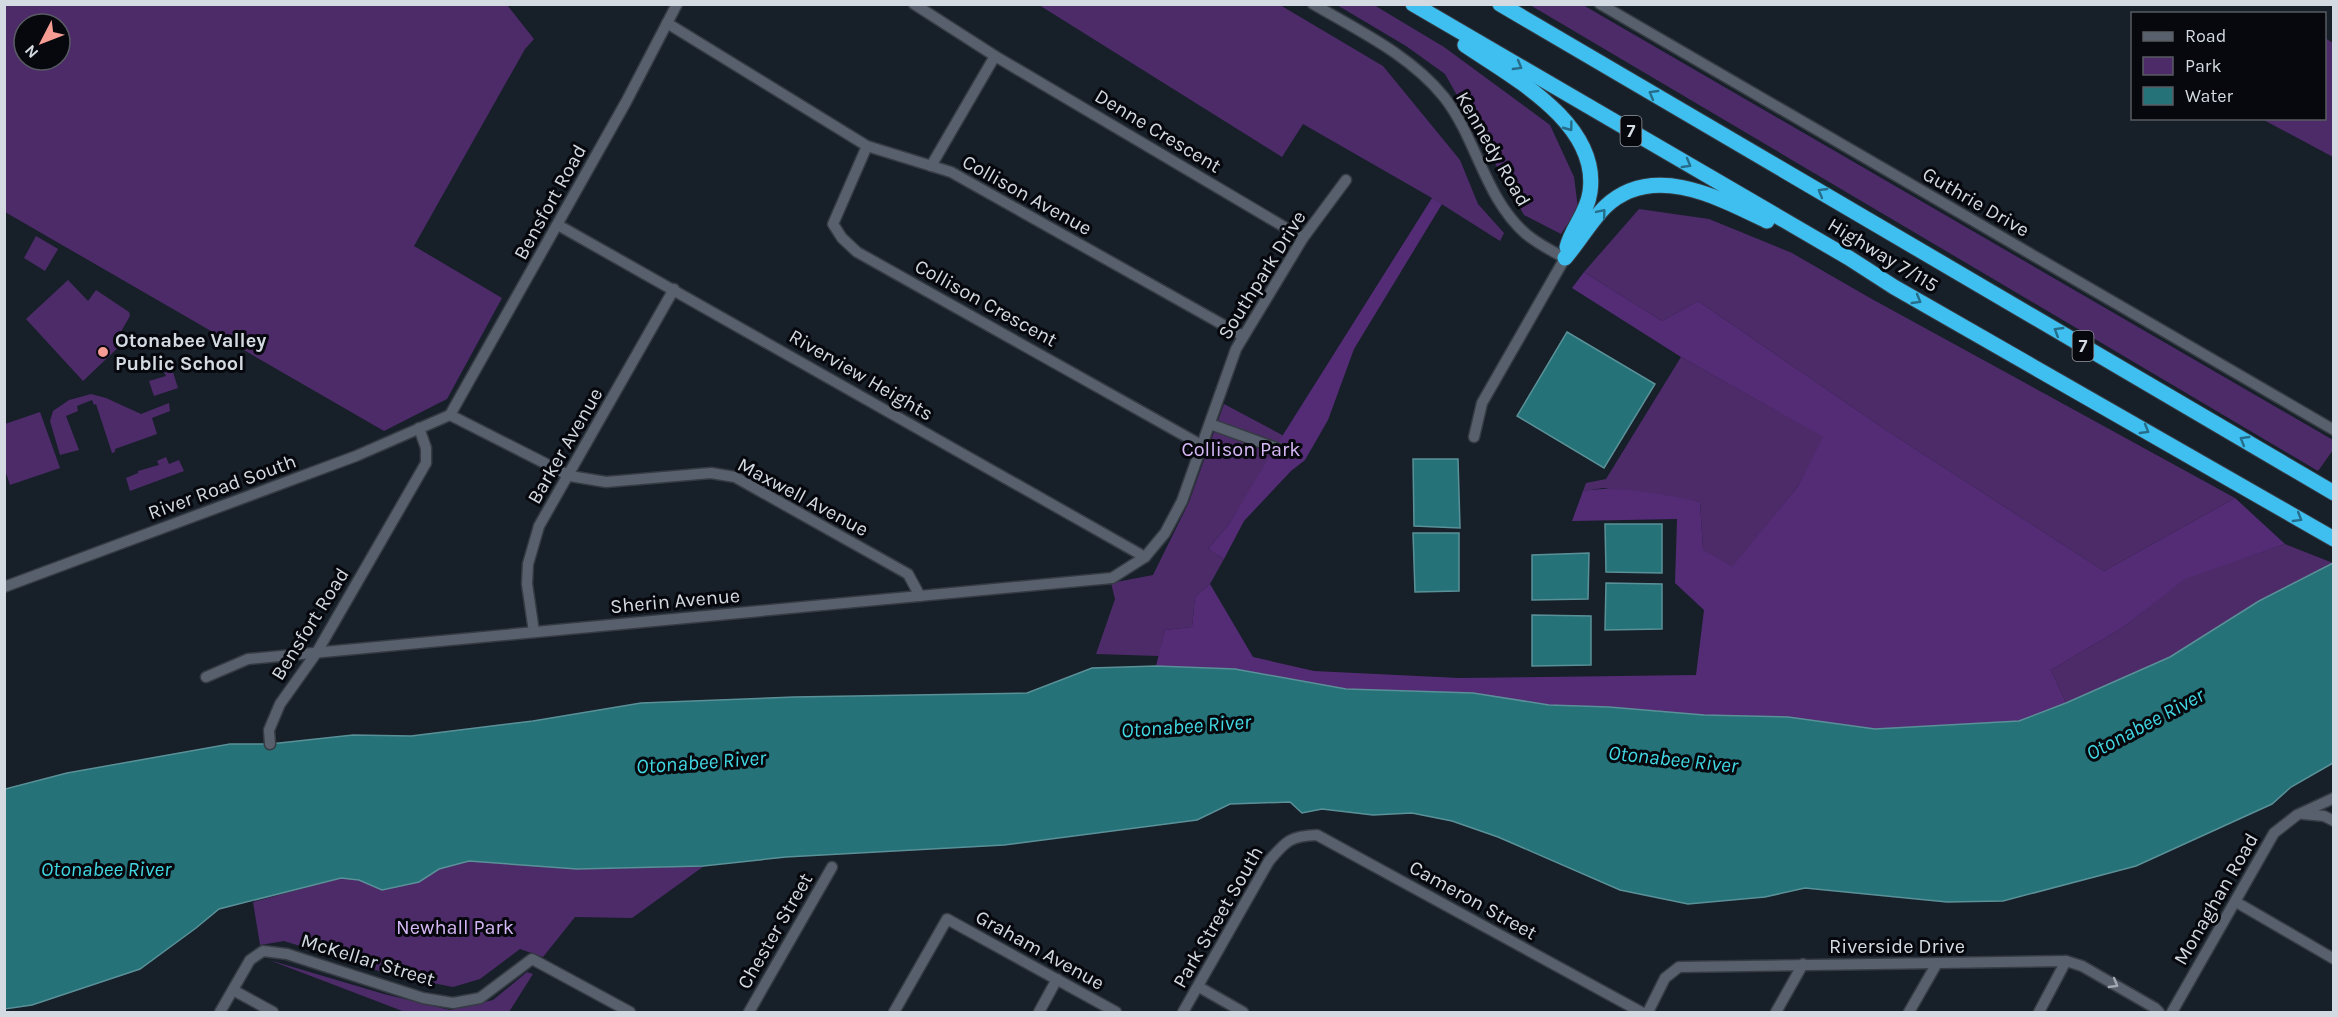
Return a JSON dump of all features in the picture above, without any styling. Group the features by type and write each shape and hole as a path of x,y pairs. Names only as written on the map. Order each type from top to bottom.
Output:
{"highway":[{"path":"1405,4 1538,95 1566,122 1578,139 1588,162 1591,188 1581,220 1568,243 1565,258"},
{"name":"Highway 7/115","path":"1413,4 1849,258 1894,287 2334,539"},
{"name":"Highway 7/115","path":"1500,4 2334,493"},
{"path":"1565,258 1604,208 1628,190 1654,184 1671,185 1726,201 1894,287"}],"street":[{"name":"Bensfort Road","path":"450,415 626,102 677,4"},
{"name":"Denne Crescent","path":"914,4 995,56 1303,238"},
{"name":"Kennedy Road","path":"1313,4 1394,52 1419,70 1435,86 1460,120 1494,194 1505,211 1526,234 1565,258"},
{"name":"Guthrie Drive","path":"1600,4 2334,430"},
{"name":"Collison Avenue","path":"667,23 867,146 951,172 1243,336"},
{"path":"931,166 995,56"},
{"name":"Collison Crescent","path":"867,146 833,224 842,238 857,252 1203,446"},
{"name":"Southpark Drive","path":"1145,557 1165,533 1178,509 1203,446 1236,349 1303,238 1346,180"},
{"name":"Riverview Heights","path":"558,225 1145,557"},
{"path":"1474,437 1482,403 1565,258"},
{"name":"Barker Avenue","path":"534,632 526,584 528,564 539,526 570,476 674,289"},
{"name":"River Road South","path":"4,587 356,456 450,415"},
{"name":"Maxwell Avenue","path":"450,415 570,476 606,482 711,472 735,477 908,574 920,596"},
{"path":"1210,424 1279,449"},
{"name":"Bensfort Road","path":"270,744 269,730 280,705 317,652 426,463 426,448 419,428"},
{"name":"Sherin Avenue","path":"206,677 248,658 1112,578 1145,557"},
{"name":"Monaghan Road","path":"2172,1012 2274,832 2297,815 2334,798"},
{"path":"2297,815 2324,816 2334,821"},
{"name":"Cameron Street","path":"1286,842 1299,836 1317,835 1641,1012"},
{"name":"Park Street South","path":"1184,1012 1269,861 1286,842"},
{"name":"Chester Street","path":"749,1012 832,867"},
{"path":"2236,902 2334,959"},
{"name":"Graham Avenue","path":"894,1012 947,919 1116,1012"},
{"name":"McKellar Street","path":"233,990 250,960 263,951 286,954 423,998 453,1003 480,998 532,959 630,1012"},
{"path":"2039,1012 2066,962"},
{"name":"Riverside Drive","path":"1648,1012 1665,978 1679,967 2066,962 2082,966 2159,1012"},
{"path":"1776,1012 1803,964"},
{"path":"1909,1012 1936,965"},
{"path":"1039,1012 1057,979"},
{"path":"1199,987 1243,1012"},
{"path":"220,1012 233,990 273,1012"}],"green space":[{"path":"4,5 507,5 534,39 525,49 414,246 502,298 447,399 384,431 5,212"},
{"path":"1039,5 1280,5 1383,66 1460,160 1478,204 1504,233 1500,241 1432,198 1303,124 1282,157"},
{"path":"1337,5 1374,5 1444,47 1550,125 1574,177 1578,208 1561,234 1524,215 1445,74 1406,46"},
{"path":"1530,5 1583,5 2333,440 2333,450 2318,471"},
{"path":"2326,39 2333,43 2333,157 2264,120 2326,120"},
{"path":"1639,209 1709,219 1792,253 2235,498 2104,571 1886,430 1698,301 1662,321 1584,272"},
{"path":"36,236 58,249 45,271 24,258"},
{"path":"68,280 88,301 96,290 129,312 130,316 119,335 124,342 83,381 26,319"},
{"path":"1681,357 1824,437 1798,486 1732,568 1703,549 1700,502 1603,488 1583,491 1586,483 1606,479"},
{"path":"172,369 178,388 154,396 149,381 166,376 164,372"},
{"path":"91,394 106,398 141,414 169,403 170,411 152,418 157,434 115,449 112,453 96,404 94,405 92,400 77,406 78,411 66,416 79,450 60,455 50,421 53,411 69,400"},
{"name":"Collison Park","path":"1224,404 1284,436 1229,524 1208,549 1224,559 1210,584 1195,597 1192,627 1165,630 1159,656 1096,654 1115,599 1111,583 1153,575 1189,502"},
{"path":"40,412 60,468 10,485 5,470 5,424"},
{"path":"166,457 169,464 179,460 184,471 130,491 126,478 138,471 159,465 157,461"},
{"path":"2285,544 2333,563 2259,601 2170,657 2066,703 2051,670 2122,628 2185,578"},
{"name":"Newhall Park","path":"469,861 577,869 704,866 632,918 575,917 543,957 520,949 480,979 453,987 392,975 284,941 260,945 253,902 341,878 359,880 382,890 419,882 439,869"},
{"path":"269,960 384,994 450,1010 493,1000 527,972 533,974 509,1012 405,1012"}],"shaded area":[{"path":"1432,198 1442,204 1354,349 1328,420 1305,460 1291,471 1244,521 1224,559 1208,549 1229,524"},
{"path":"1584,272 1662,321 1698,301 1886,430 2104,571 2235,498 2285,544 2185,579 2122,628 2051,670 2066,703 2019,721 1875,729 1788,717 1704,715 1609,707 1549,705 1473,693 1346,689 1235,669 1156,666 1165,630 1192,627 1195,597 1210,584 1253,657 1314,671 1459,678 1696,675 1704,610 1675,583 1677,519 1572,521 1583,491 1627,490 1700,502 1703,549 1732,567 1798,486 1823,437 1681,357 1572,288"}],"water":[{"path":"1567,332 1655,384 1604,468 1517,416"},
{"path":"1413,459 1458,459 1460,528 1414,526"},
{"path":"1605,524 1662,524 1662,573 1606,572"},
{"path":"1413,533 1459,533 1459,591 1415,592"},
{"path":"1589,553 1588,599 1532,600 1532,555"},
{"name":"Otonabee River","path":"2333,563 2333,763 2291,787 2272,804 2136,866 2003,901 1947,902 1805,888 1765,897 1688,904 1620,890 1498,837 1452,821 1412,813 1373,815 1322,809 1302,813 1290,802 1230,804 1197,820 1004,845 786,857 703,866 577,869 469,861 439,869 419,882 382,890 359,880 341,878 219,909 140,969 32,1005 5,1009 5,789 67,773 230,744 270,744 353,735 411,736 533,721 641,703 794,697 1027,693 1092,668 1156,666 1235,669 1346,689 1473,693 1549,705 1609,707 1704,715 1788,717 1875,729 2019,721 2170,657 2259,601"},
{"path":"1606,583 1662,584 1662,629 1605,630"},
{"path":"1532,615 1591,616 1591,665 1532,666"}],"place":[{"name":"Otonabee Valley Public School","path":"103,352"}]}
